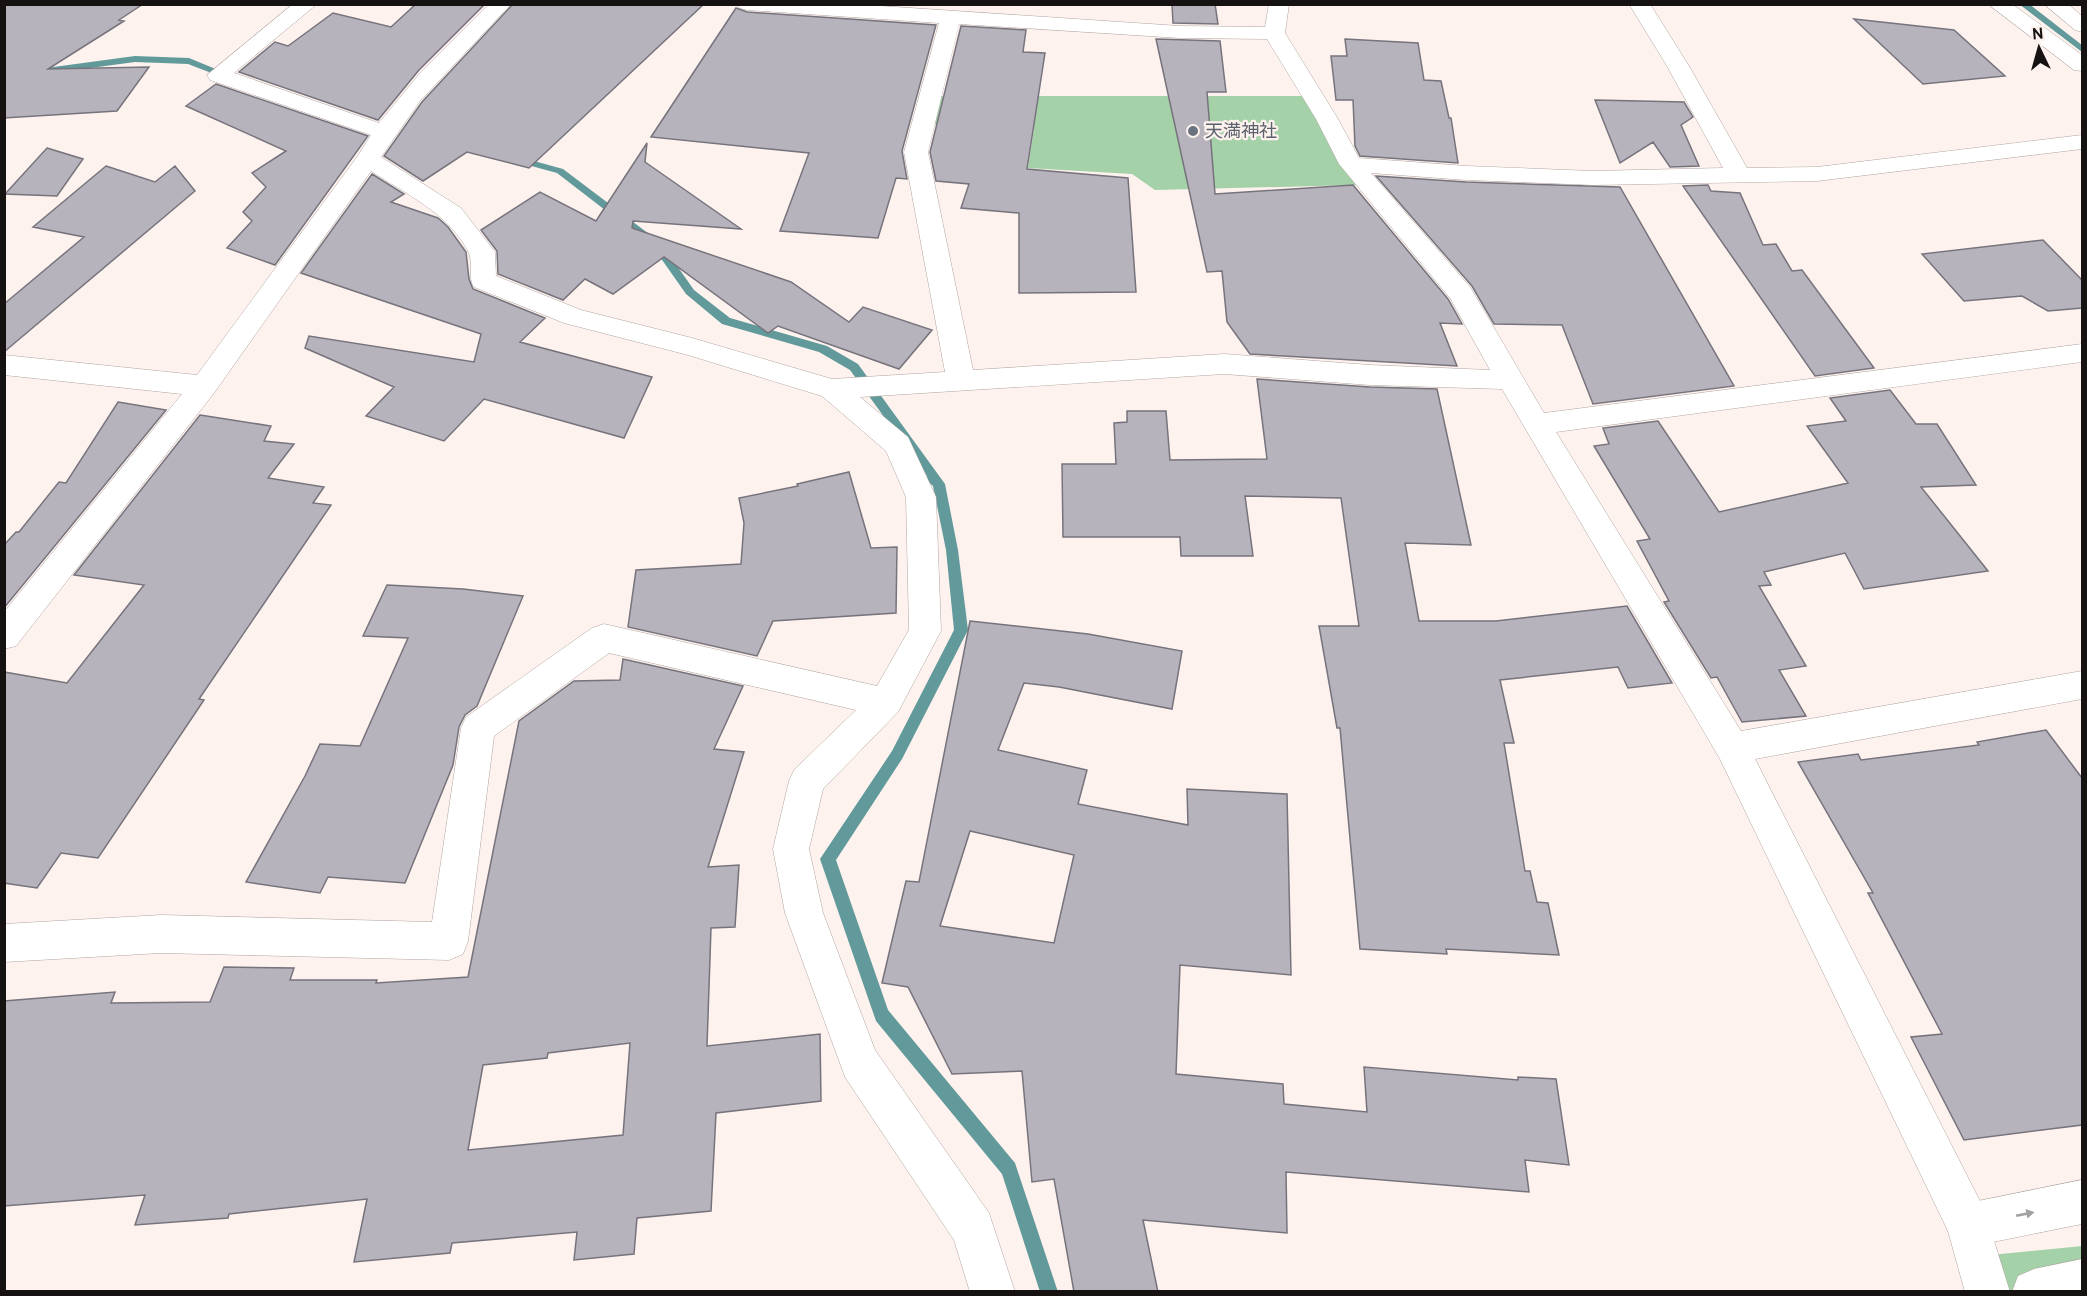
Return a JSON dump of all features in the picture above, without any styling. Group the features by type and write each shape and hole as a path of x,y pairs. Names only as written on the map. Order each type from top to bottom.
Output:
{"street":[{"path":"307,4 218,75 383,132"},
{"path":"4,636 204,386 368,159 383,132 421,83 501,4"},
{"path":"747,4 950,19 976,12 1180,32 1274,33"},
{"path":"1279,4 1274,33 1328,119 1351,164 1461,293 1536,424 1732,748 1968,1225 1988,1292"},
{"path":"1638,4 1678,66 1739,175"},
{"path":"1998,4 2082,65"},
{"path":"2054,4 2082,26"},
{"path":"950,19 916,152 961,381"},
{"path":"1351,164 1466,173 1593,178 1817,174 2082,142"},
{"path":"368,159 452,213 482,252 483,281 573,317 692,347 832,389 1224,364 1370,375 1510,380"},
{"path":"1536,424 2082,352"},
{"path":"4,364 204,386"},
{"path":"832,389 898,445 921,497 925,632 886,702 807,781 791,849 804,913 858,1063 973,1229 993,1292"},
{"path":"4,943 160,934 449,941 477,728 604,638 886,702"},
{"path":"1732,748 2082,685"},
{"path":"1968,1225 2082,1202"},
{"path":"2034,1292 2082,1282"}],"green space":[{"path":"931,96 1313,96 1357,185 1155,190 1132,174 1028,168 1034,129 923,124"},
{"path":"2082,1246 2082,1291 1991,1291 1980,1256"}],"building":[{"path":"4,4 143,4 119,20 124,21 48,69 149,67 117,111 4,118"},
{"path":"416,4 485,4 419,70 378,120 239,72 275,42 288,46 333,13 391,27"},
{"path":"513,4 704,4 529,168 467,152 423,181 384,156 422,102"},
{"path":"1172,4 1215,4 1218,24 1173,23"},
{"path":"736,8 747,12 936,25 902,151 907,179 896,178 878,238 780,231 809,153 651,137"},
{"path":"1854,19 1954,30 2005,76 1923,84"},
{"path":"961,26 1026,30 1023,52 1045,53 1027,169 1128,178 1136,292 1019,293 1019,213 961,208 969,184 936,181 930,152"},
{"path":"1156,39 1220,41 1226,92 1207,92 1215,194 1353,185 1448,299 1462,324 1440,323 1457,366 1250,354 1227,322 1222,271 1207,272"},
{"path":"1345,39 1418,43 1424,80 1441,81 1449,118 1451,118 1458,163 1360,156 1355,146 1353,100 1336,100 1331,56 1347,56"},
{"path":"216,84 368,136 275,265 227,248 252,221 243,212 266,187 252,173 286,151 186,106"},
{"path":"1595,100 1684,102 1693,117 1681,125 1699,166 1670,167 1653,142 1620,163"},
{"path":"647,143 645,162 741,229 633,221 632,228 791,282 849,322 863,307 932,330 899,369 778,326 768,333 664,257 613,294 585,279 563,300 498,274 497,251 481,230 540,192 596,221"},
{"path":"47,148 83,159 57,196 5,194"},
{"path":"106,166 155,182 175,166 195,191 4,352 4,304 84,237 33,227"},
{"path":"372,174 404,194 391,202 438,218 448,227 466,252 469,279 473,289 545,318 520,342 652,377 624,438 484,399 444,441 366,416 394,387 305,348 309,336 474,362 481,334 301,273"},
{"path":"1376,176 1466,182 1620,187 1734,386 1593,404 1562,325 1494,324 1472,286"},
{"path":"1708,185 1711,191 1740,193 1763,245 1776,244 1792,271 1802,270 1874,368 1815,376 1683,186"},
{"path":"2043,240 2082,280 2082,308 2048,311 2022,296 1964,301 1922,254"},
{"path":"1257,379 1437,389 1471,545 1405,543 1419,621 1496,621 1627,606 1672,683 1628,688 1618,667 1500,680 1514,743 1504,743 1525,871 1530,871 1537,902 1548,903 1559,955 1446,949 1447,954 1360,949 1340,728 1337,728 1319,626 1359,626 1341,498 1245,496 1253,556 1181,556 1180,537 1063,537 1062,464 1116,464 1114,423 1127,422 1127,411 1166,411 1170,460 1267,459"},
{"path":"1890,390 1916,424 1937,424 1976,485 1921,487 1988,571 1864,589 1845,553 1764,572 1771,585 1759,586 1806,666 1779,670 1806,716 1742,722 1717,677 1711,678 1664,602 1669,601 1637,541 1650,539 1594,446 1609,444 1603,428 1658,421 1719,512 1848,483 1807,426 1846,421 1830,398"},
{"path":"118,402 166,410 4,608 4,545 16,532 19,532 59,482 66,483"},
{"path":"200,415 271,426 264,441 294,444 268,478 324,487 313,503 331,505 199,699 204,700 98,858 61,853 37,888 4,883 4,672 67,683 144,585 74,575"},
{"path":"849,472 871,548 897,547 896,613 773,621 757,656 628,627 636,570 741,564 744,523 739,498 798,486 797,484"},
{"path":"387,585 463,589 523,596 477,706 465,715 459,727 453,765 405,883 328,877 320,893 246,882 305,776 320,744 360,746 408,638 363,636"},
{"path":"970,621 1088,634 1182,651 1172,709 1059,687 1024,683 998,750 1087,770 1078,804 1188,825 1187,789 1287,794 1291,975 1180,965 1176,1074 1283,1084 1284,1104 1367,1112 1364,1067 1518,1080 1518,1077 1556,1079 1569,1165 1525,1160 1529,1192 1286,1172 1287,1233 1143,1220 1158,1292 1074,1292 1054,1179 1032,1182 1022,1071 952,1074 908,987 882,983 906,881 919,882","holes":["970,831 1074,855 1054,943 940,926"]},
{"path":"623,659 743,686 714,749 744,752 708,867 739,865 735,927 711,928 707,1046 820,1034 821,1101 716,1113 711,1211 637,1218 634,1254 574,1260 577,1232 452,1243 450,1253 354,1262 367,1199 229,1214 228,1218 135,1225 145,1195 4,1206 4,1001 115,992 111,1003 210,1002 224,967 294,968 290,980 377,980 376,983 468,977 519,721 574,681 620,680","holes":["630,1043 623,1135 468,1150 483,1065 547,1058 548,1053"]},
{"path":"2046,730 2082,778 2082,1125 1964,1140 1911,1037 1942,1034 1868,893 1873,893 1798,762 1858,754 1861,760 1979,745 1977,742"}],"waterway":[{"path":"2023,4 2082,49"},
{"path":"46,71 135,59 189,61 230,77"},
{"path":"516,159 560,171 657,245 690,292 726,321 823,349 854,367 939,484"},
{"path":"931,479 939,484"},
{"path":"939,484 952,550 961,630 897,755 828,859 882,1015 1009,1169 1049,1292"}],"place":[{"name":"天満神社","path":"1193,131"}]}
